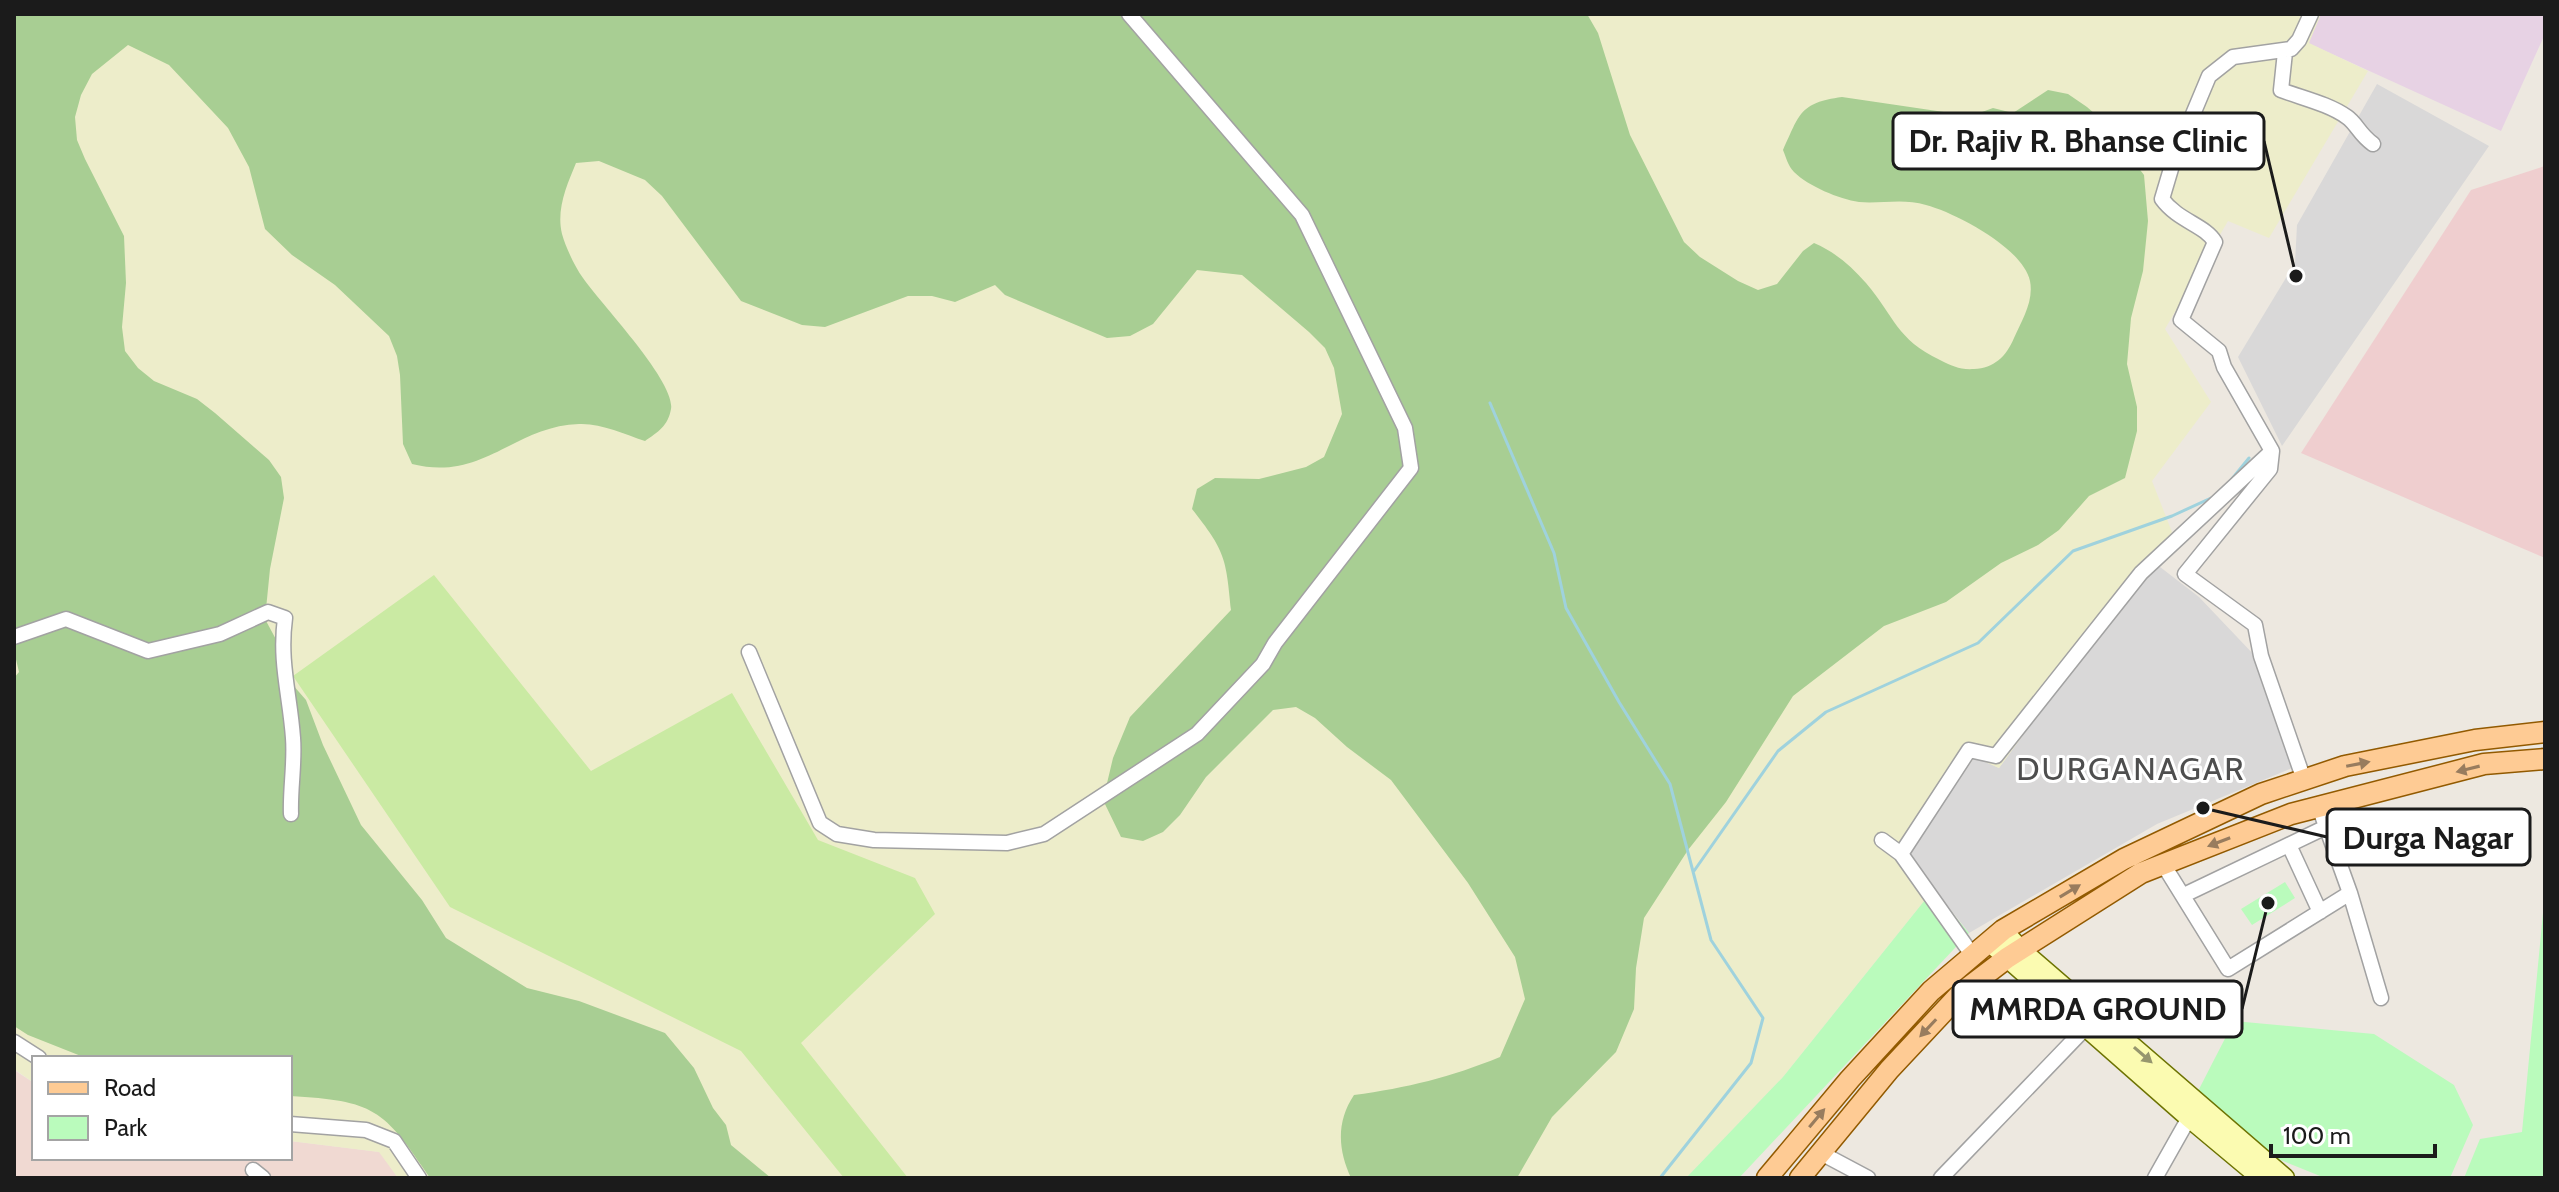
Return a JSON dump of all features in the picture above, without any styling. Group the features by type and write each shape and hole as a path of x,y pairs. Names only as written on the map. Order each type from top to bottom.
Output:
{"main road":[{"path":"1767,1178 1914,1009 1973,956 1996,936 2124,859 2261,794 2345,766 2475,740 2545,732"},
{"path":"1800,1178 1829,1158 1889,1070 1961,993 2014,954 2141,873 2291,814 2484,764 2545,759"},
{"path":"1996,936 2193,1110 2261,1178"},
{"path":"2193,1110 2285,1178"}],"street":[{"path":"749,652 820,823 837,834 874,840 1007,843 1044,834 1197,734 1263,664 1275,643 1411,468 1405,428 1302,215 1129,14"},
{"path":"2304,780 2261,656 2255,625 2185,574 2270,469 2272,451 2224,367 2219,351 2181,320 2215,242 2211,235 2172,213 2162,199 2173,162 2209,76 2233,57 2285,52 2299,40 2311,14"},
{"path":"2285,52 2281,90 2346,116 2355,123 2359,135 2373,144"},
{"path":"1901,854 1969,750 1996,756 2141,573 2272,451"},
{"path":"14,637 66,619 148,651 220,634 268,612 285,618 281,652 293,739 289,788 291,814"},
{"path":"2319,807 2350,893 2381,998"},
{"path":"2184,895 2326,827"},
{"path":"1882,840 1901,854 1973,956"},
{"path":"2289,845 2320,912"},
{"path":"2163,864 2228,969 2350,893"},
{"path":"1941,1178 2092,1021"},
{"path":"14,1042 36,1056"},
{"path":"2155,1178 2193,1110"},
{"path":"292,1124 366,1130 394,1141 419,1178"},
{"path":"1829,1178 1829,1158 1868,1178"}],"shaded area":[{"path":"2321,14 2545,14 2545,34 2501,131 2308,43"},
{"path":"2377,84 2489,146 2282,446 2238,357 2295,263 2297,225"},
{"path":"2545,166 2545,558 2301,453 2471,190"},
{"path":"2151,560 2199,597 2257,658 2297,766 2157,824 1969,933 1907,854 1975,757 1999,768"},
{"path":"14,1070 32,1082 32,1160 292,1160 292,1141 380,1152 398,1178 14,1178"}],"green space":[{"path":"14,14 2321,14 2309,43 2368,71 2269,238 2228,221 2165,329 2211,402 2152,481 2172,532 1999,768 1974,757 1907,854 1933,890 1783,1077 1686,1178 398,1178 379,1152 292,1141 292,1056 32,1056 32,1082 14,1069"},
{"path":"14,14 1587,14 1598,33 1630,135 1684,242 1700,257 1758,290 1777,284 1803,251 1814,243 1836,255 1866,283 1914,344 1948,364 1969,369 1993,364 2011,345 2029,303 2031,288 2025,269 2015,256 1987,234 1939,209 1909,202 1859,202 1807,182 1794,172 1783,150 1803,112 1817,103 1842,97 1971,116 1993,108 2013,113 2048,90 2068,94 2103,121 2144,175 2148,221 2143,271 2131,318 2127,364 2137,407 2137,431 2125,478 2089,496 2059,530 2038,545 2001,563 1946,602 1884,626 1793,696 1726,802 1688,850 1644,918 1636,968 1634,1009 1616,1052 1552,1117 1517,1178 1351,1178 1343,1157 1342,1126 1354,1095 1428,1081 1500,1057 1525,999 1515,957 1468,883 1391,780 1315,718 1296,707 1273,710 1206,777 1180,815 1163,832 1143,841 1121,837 1103,800 1113,758 1130,717 1231,610 1222,555 1192,509 1197,489 1215,478 1259,479 1306,467 1324,457 1342,414 1334,368 1325,348 1242,275 1197,270 1153,324 1130,336 1107,338 1005,295 995,285 955,302 932,296 908,296 825,327 802,325 741,301 662,196 645,180 599,161 576,163 561,206 564,239 583,278 636,343 662,381 671,409 668,420 645,441 587,424 556,427 479,460 437,468 412,464 403,444 400,375 389,336 335,285 292,255 265,229 249,167 228,128 169,65 128,45 92,74 81,95 75,117 77,140 124,236 126,283 122,327 125,351 138,368 154,381 197,399 215,413 269,460 281,477 284,498 270,569 265,619 286,658 292,684 306,700 323,745 361,825 422,900 446,938 527,988 579,1001 665,1033 694,1068 713,1108 726,1125 731,1145 771,1178 430,1178 400,1136 374,1113 341,1101 292,1096 292,1056 81,1056 28,1035 14,1026 14,678 19,672 14,651"},
{"path":"434,575 591,771 732,693 818,840 915,878 935,914 801,1043 908,1178 844,1178 741,1051 450,907 293,676"},
{"path":"2285,882 2295,898 2252,925 2241,909"},
{"path":"1933,890 1969,933 1739,1178 1686,1178 1783,1077"},
{"path":"2545,892 2545,1178 2464,1178 2480,1139 2522,1132"},
{"path":"2234,1021 2374,1034 2454,1085 2473,1125 2450,1178 2325,1178 2268,1155 2196,1095"}],"waterway":[{"path":"1490,403 1554,553 1566,608 1670,784 1711,940 1763,1018 1751,1063 1660,1178"},
{"path":"2231,480 2249,458"},
{"path":"1694,871 1778,751 1826,712 1978,643 2073,551 2172,516 2211,498"}],"place":[{"name":"Dr. Rajiv R. Bhanse Clinic","path":"2296,276"},
{"name":"Durga Nagar","path":"2203,808"},
{"name":"MMRDA GROUND","path":"2268,903"}],"district":[{"name":"DURGANAGAR","path":"2131,768"}]}
